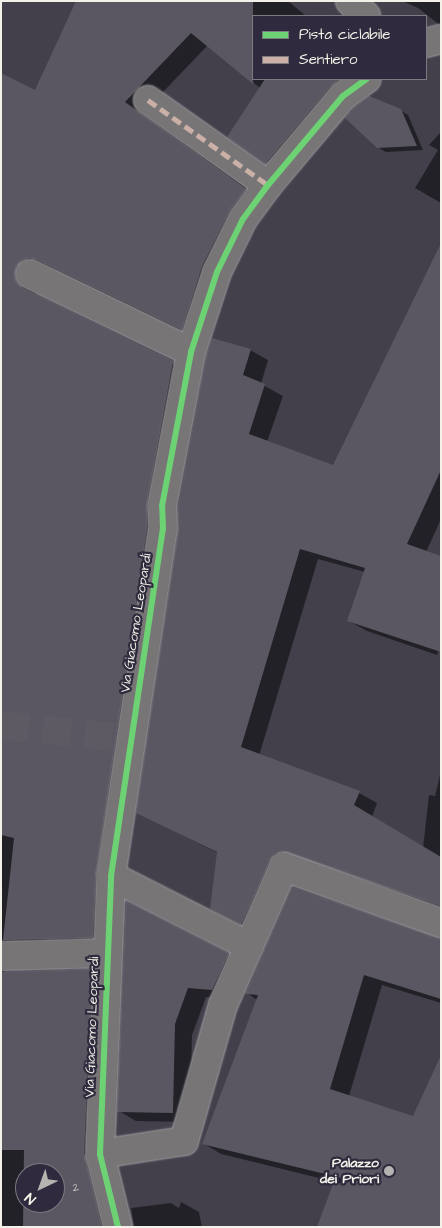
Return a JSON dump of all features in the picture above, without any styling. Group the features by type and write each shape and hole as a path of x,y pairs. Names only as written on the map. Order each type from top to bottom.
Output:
{"street":[{"path":"350,1 365,15"},
{"path":"427,43 441,39"},
{"name":"Via Giacomo Leopardi","path":"118,1227 100,1154 111,876 163,529 162,506 191,352 217,272 244,219 268,185 343,96 365,80"},
{"path":"148,100 268,185"},
{"path":"30,274 191,352"},
{"path":"100,1154 184,1141 223,1005 284,867 441,922"},
{"path":"111,876 249,946"},
{"path":"1,956 107,953"}],"building":[{"path":"76,1 253,1 253,84 191,33 125,102 246,189 229,212 202,266 182,330 37,260 29,258 22,261 16,268 15,276 17,282 23,288 173,361 147,503 147,528 96,874 93,938 3,940 14,838 1,835 1,73 35,90"},
{"path":"264,80 339,80 331,86 265,164 227,137"},
{"path":"369,96 401,109 417,146 377,148 345,118 354,107"},
{"path":"441,243 441,470 407,544 441,556 441,652 347,621 365,568 300,549 241,747 360,791 354,805 441,857 441,906 282,852 275,854 270,861 241,925 210,909 217,852 136,813 178,531 178,507 206,356 212,338 251,349 243,375 265,384 249,434 333,465"},
{"path":"292,887 441,938 441,999 364,975 330,1089 413,1116 441,1055 441,1227 317,1227 333,1184 354,1181 202,1144 258,995 245,994"},
{"path":"126,901 229,953 212,990 188,988 175,1024 173,1113 117,1112"},
{"path":"92,969 84,1153 102,1227 23,1227 23,1213 65,1213 65,1163 24,1163 24,1150 1,1150 1,972"}],"tunnel":[{"path":"1,725 131,739"}],"marked path":[{"path":"148,100 268,185"}],"cycle path":[{"path":"118,1227 100,1154 111,876 163,529 162,506 191,352 217,272 243,219 268,185 343,96 365,80"}],"place":[{"name":"Palazzo dei Priori","path":"389,1171"}]}
